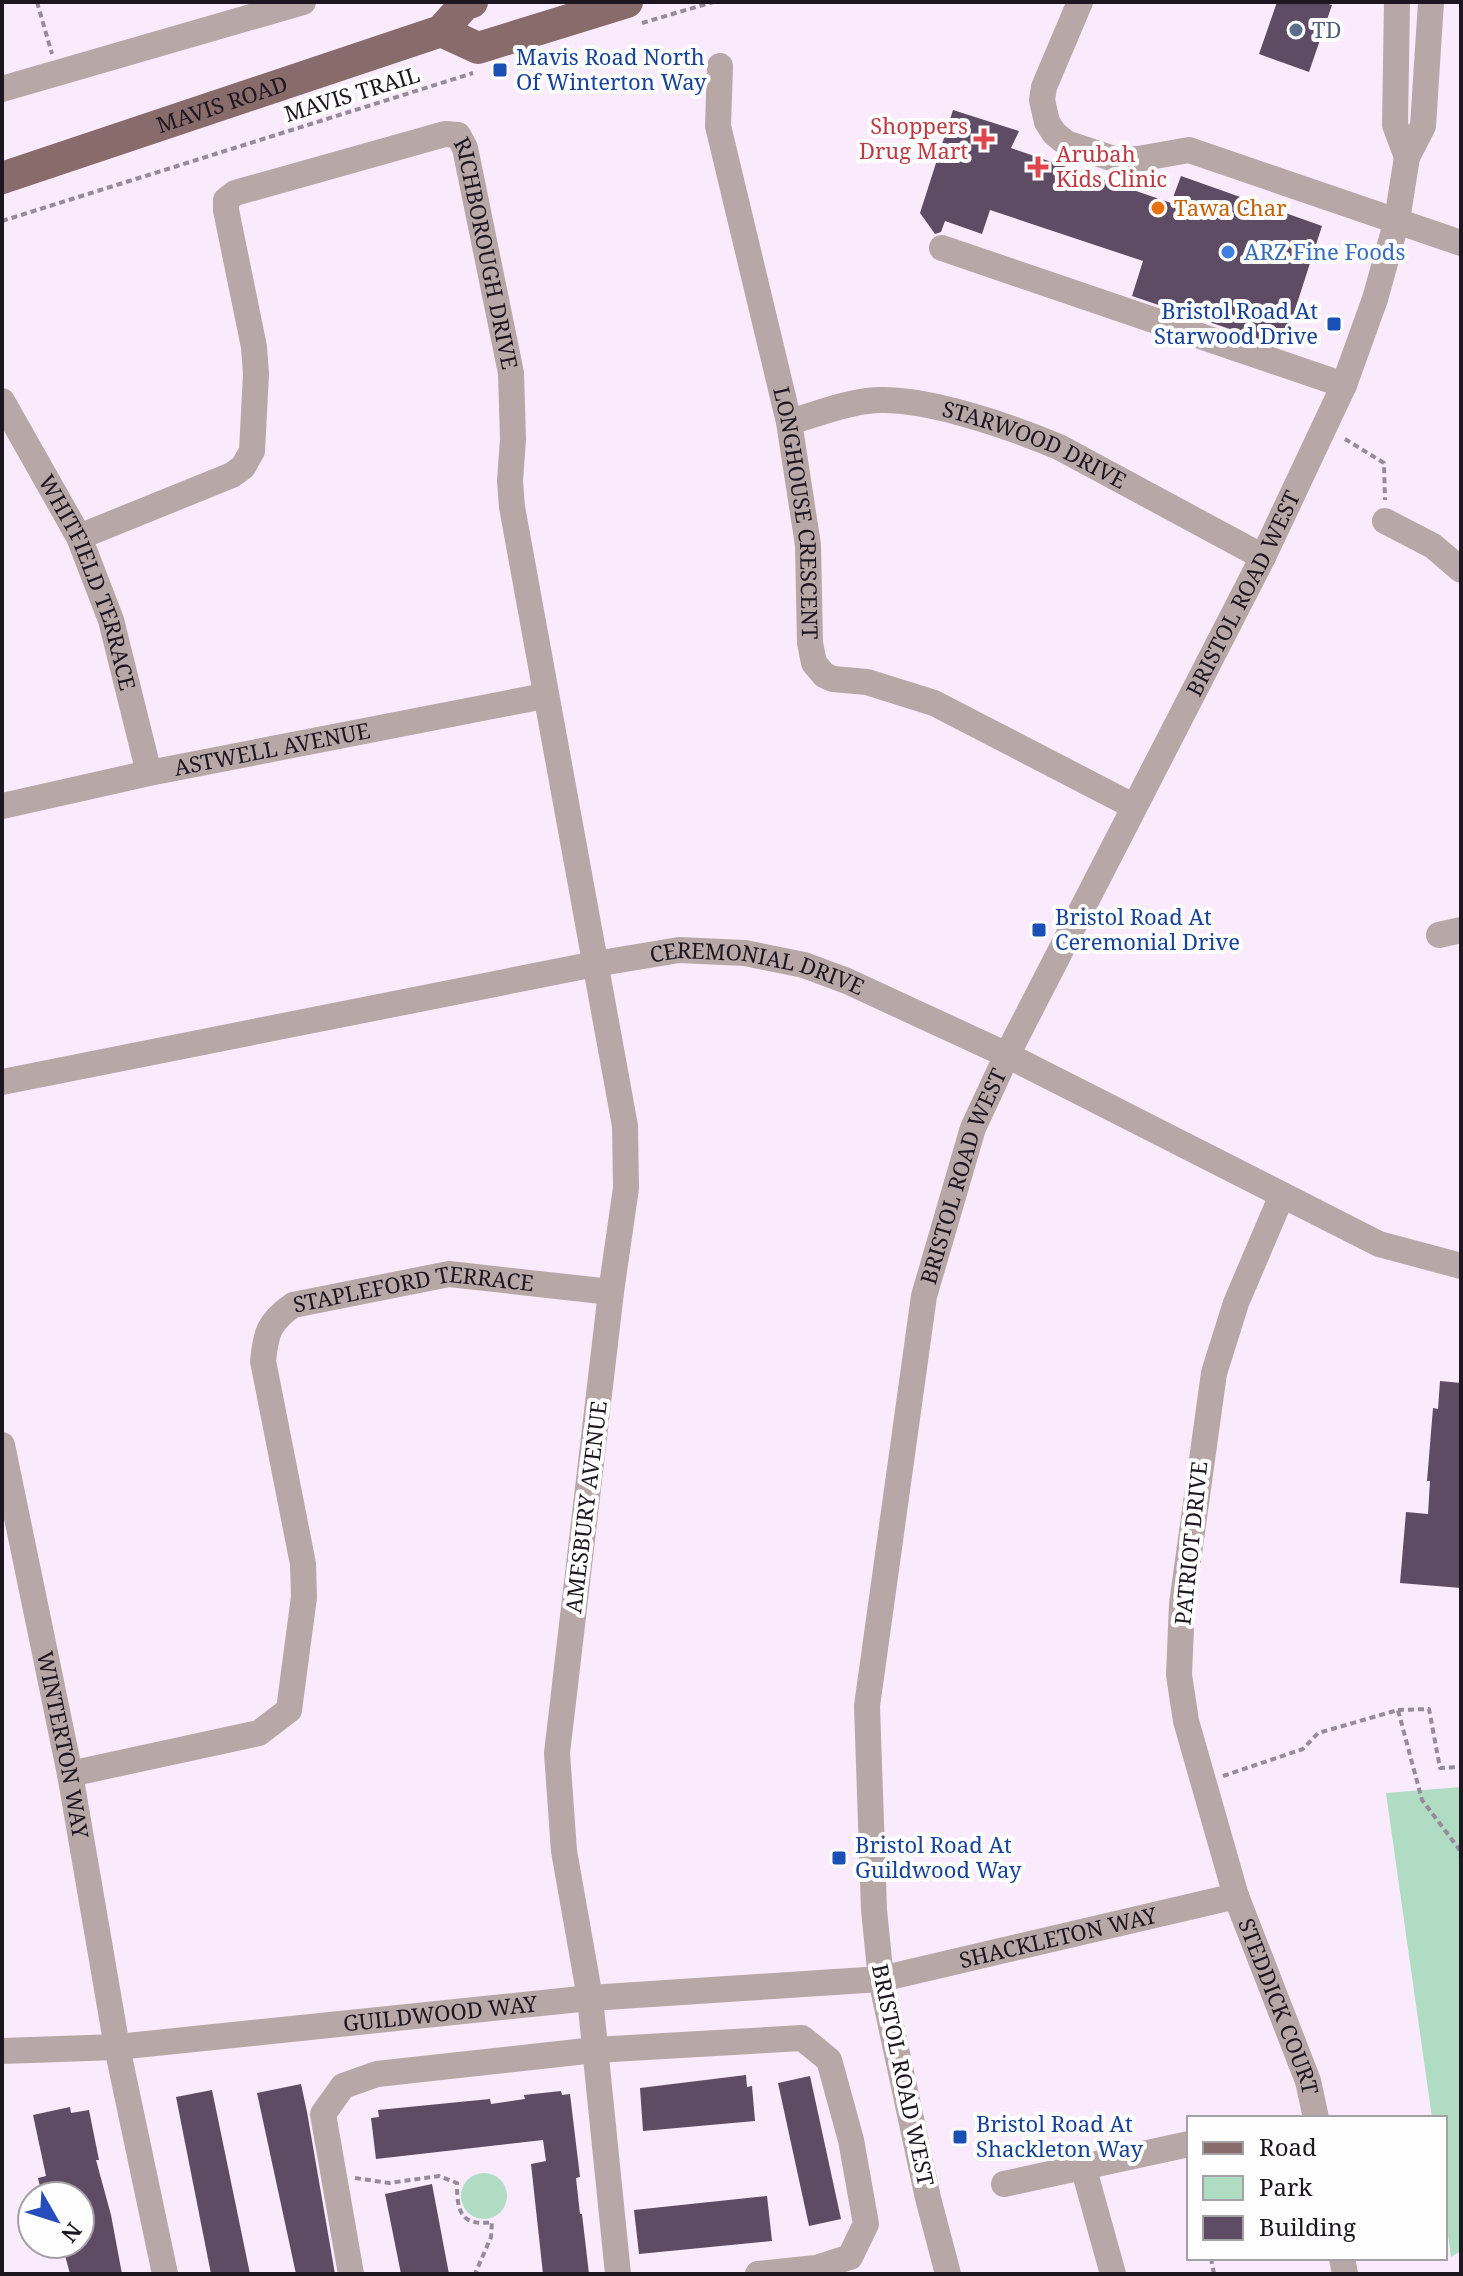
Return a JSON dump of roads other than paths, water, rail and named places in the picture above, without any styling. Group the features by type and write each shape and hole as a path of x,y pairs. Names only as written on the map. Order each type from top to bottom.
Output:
{"main road":[{"name":"MAVIS ROAD","path":"2,178 441,31 465,4 472,2"},
{"path":"441,31 478,48 633,13"}],"street":[{"path":"2,89 303,2"},
{"path":"1080,2 1044,87 1042,100 1047,122 1066,143 1114,159 1138,159 1189,150 1461,243"},
{"name":"BRISTOL ROAD WEST","path":"1397,2 1395,125 1407,157"},
{"name":"BRISTOL ROAD WEST","path":"948,2274 928,2198 881,1979 874,1910 867,1706 924,1296 973,1128 1133,806 1263,557 1344,385 1375,299 1397,220 1407,157 1423,126 1431,2"},
{"name":"LONGHOUSE CRESCENT","path":"720,66 718,126 789,422 808,545 810,643 814,663 824,675 833,679 867,682 934,703 1133,806"},
{"name":"RICHBOROUGH DRIVE","path":"79,537 232,475 243,467 252,451 256,374 254,347 226,200 235,193 445,134 458,135 465,148 511,373 512,507 595,964"},
{"path":"942,248 1344,385"},
{"name":"WHITFIELD TERRACE","path":"2,401 79,537 111,620 149,773"},
{"name":"STARWOOD DRIVE","path":"789,422 868,401 908,401 955,413 1059,447 1263,557"},
{"path":"1385,521 1433,546 1461,570"},
{"name":"ASTWELL AVENUE","path":"2,806 149,773 544,696"},
{"name":"CEREMONIAL DRIVE","path":"2,1082 595,964 679,950 745,953 804,965 847,981 1007,1055 1379,1244 1461,1266"},
{"name":"AMESBURY AVENUE","path":"595,964 625,1126 626,1188 557,1753 564,1851 590,1998 618,2274"},
{"name":"PATRIOT DRIVE","path":"1236,1896 1186,1721 1179,1675 1182,1604 1214,1373 1236,1303 1282,1195"},
{"name":"STAPLEFORD TERRACE","path":"70,1774 259,1733 289,1710 304,1597 303,1564 263,1361 265,1339 274,1318 293,1305 449,1274 611,1292"},
{"name":"WINTERTON WAY","path":"2,1445 70,1774 117,2047 165,2274"},
{"name":"SHACKLETON WAY","path":"881,1979 1236,1896"},
{"name":"STEDDICK COURT","path":"1236,1896 1308,2081 1313,2116"},
{"name":"GUILDWOOD WAY","path":"2,2051 117,2047 590,1998 881,1979"},
{"path":"351,2274 323,2114 343,2086 377,2074 595,2050 802,2038 829,2060 851,2140 866,2224 850,2257 816,2268 758,2274"},
{"path":"1004,2184 1187,2144"},
{"path":"1083,2166 1113,2274"}],"place":[{"name":"TD","path":"1296,30"},
{"name":"Mavis Road North Of Winterton Way","path":"500,70"},
{"name":"Shoppers Drug Mart","path":"984,139"},
{"name":"Arubah Kids Clinic","path":"1038,167"},
{"name":"Tawa Char","path":"1158,208"},
{"name":"ARZ Fine Foods","path":"1228,252"},
{"name":"Bristol Road At Starwood Drive","path":"1334,324"},
{"name":"Bristol Road At Ceremonial Drive","path":"1039,930"},
{"name":"Bristol Road At Guildwood Way","path":"839,1858"},
{"name":"Bristol Road At Shackleton Way","path":"960,2137"}]}
